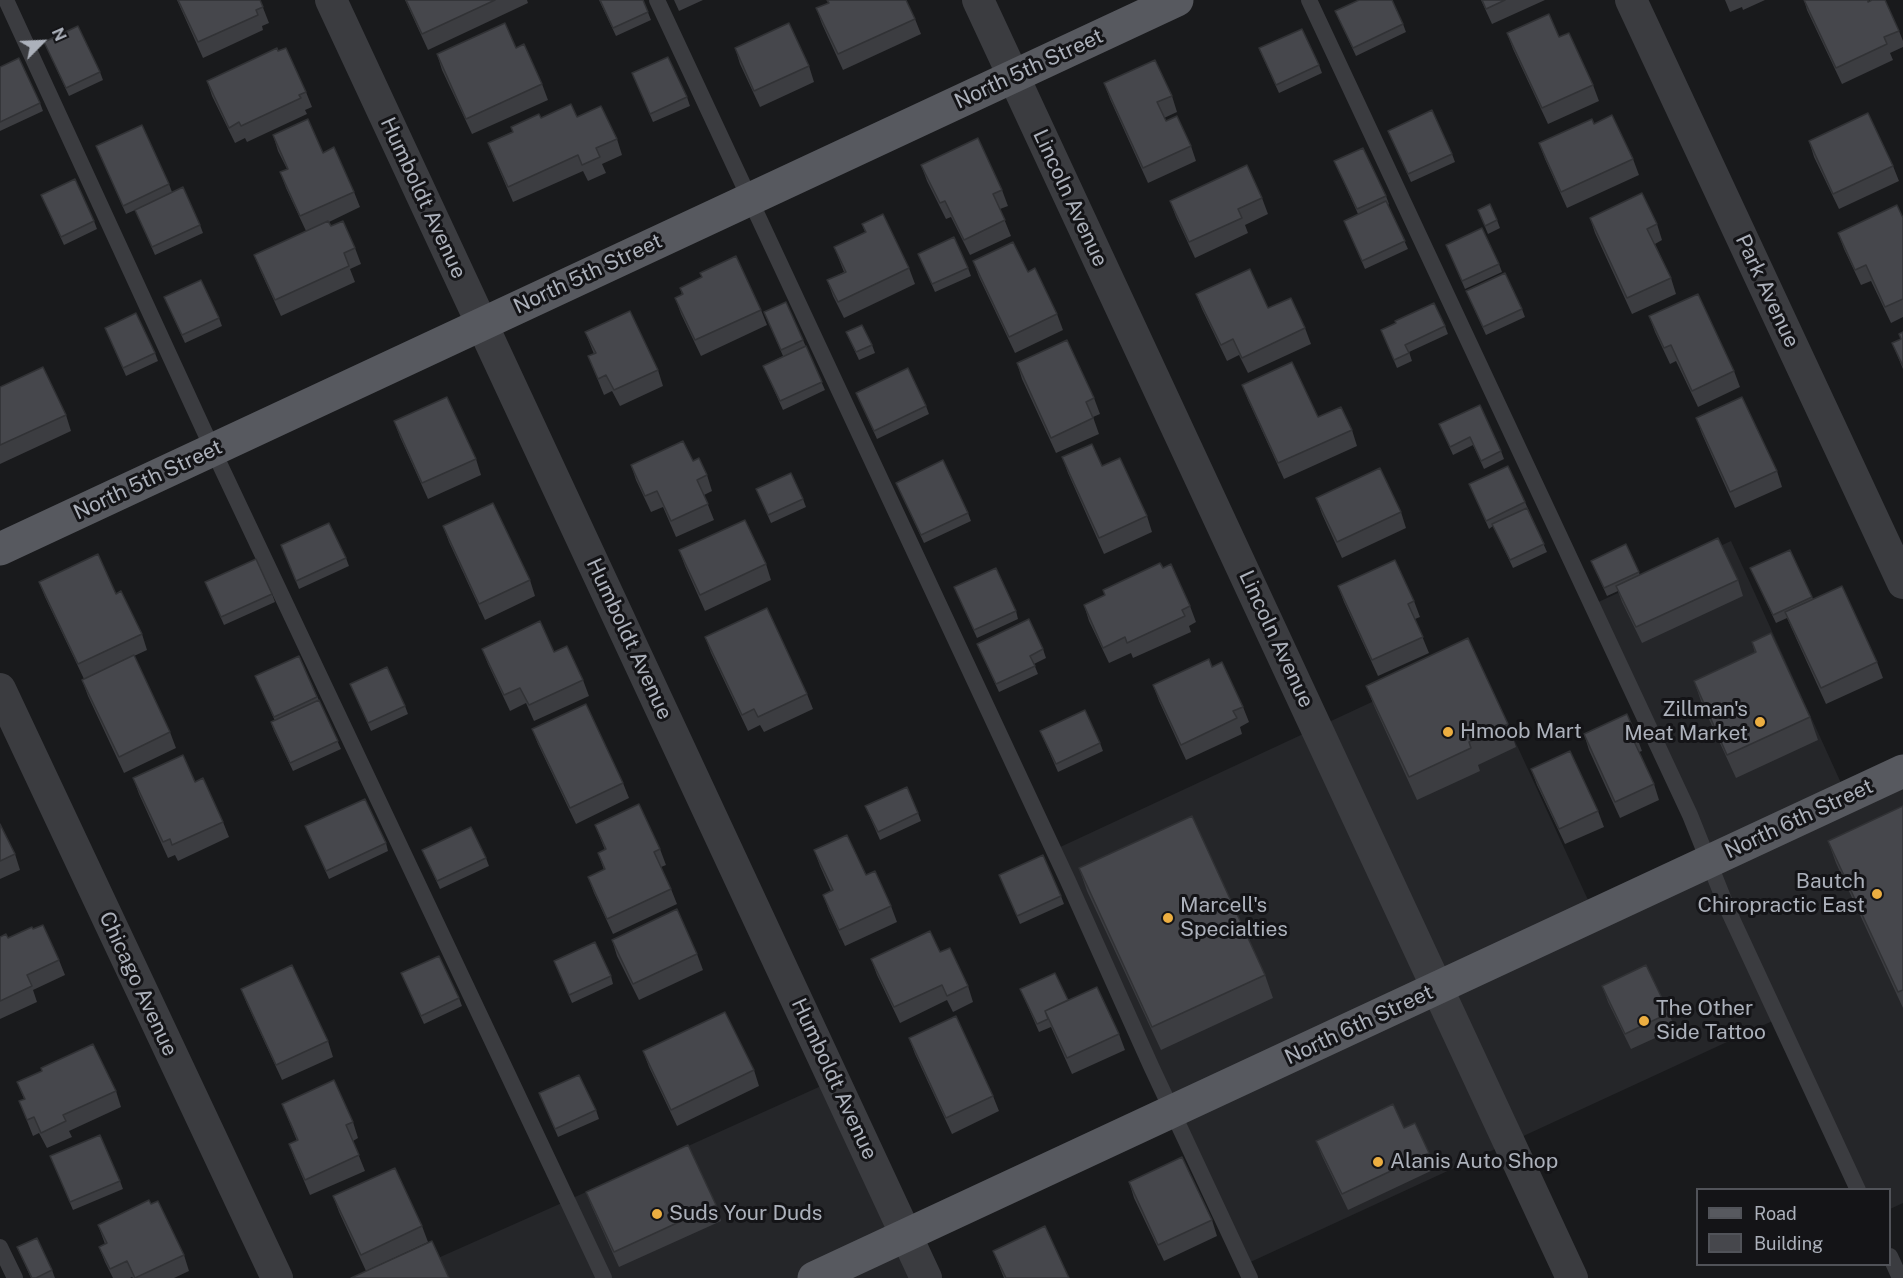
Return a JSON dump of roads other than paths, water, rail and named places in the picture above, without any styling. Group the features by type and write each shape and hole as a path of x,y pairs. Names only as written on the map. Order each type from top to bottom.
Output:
{"main road":[{"name":"North 5th Street","path":"0,549 1177,0"},
{"name":"North 6th Street","path":"814,1278 1903,771"}],"street":[{"name":"Humboldt Avenue","path":"331,0 926,1278"},
{"name":"Lincoln Avenue","path":"978,0 1572,1278"},
{"name":"Park Avenue","path":"1631,0 1903,583"},
{"name":"Chicago Avenue","path":"0,689 277,1278"}],"lane":[{"path":"6,0 213,450 604,1278"},
{"path":"657,0 1058,859 1250,1278"},
{"path":"1309,0 1690,815 1728,910 1857,1188"},
{"path":"0,1247 15,1278"},
{"path":"1891,1258 1900,1278"}],"place":[{"name":"Zillman's Meat Market","path":"1760,722"},
{"name":"Hmoob Mart","path":"1448,732"},
{"name":"Bautch Chiropractic East","path":"1877,894"},
{"name":"Marcell's Specialties","path":"1168,918"},
{"name":"The Other Side Tattoo","path":"1644,1021"},
{"name":"Alanis Auto Shop","path":"1378,1162"},
{"name":"Suds Your Duds","path":"657,1214"}]}
